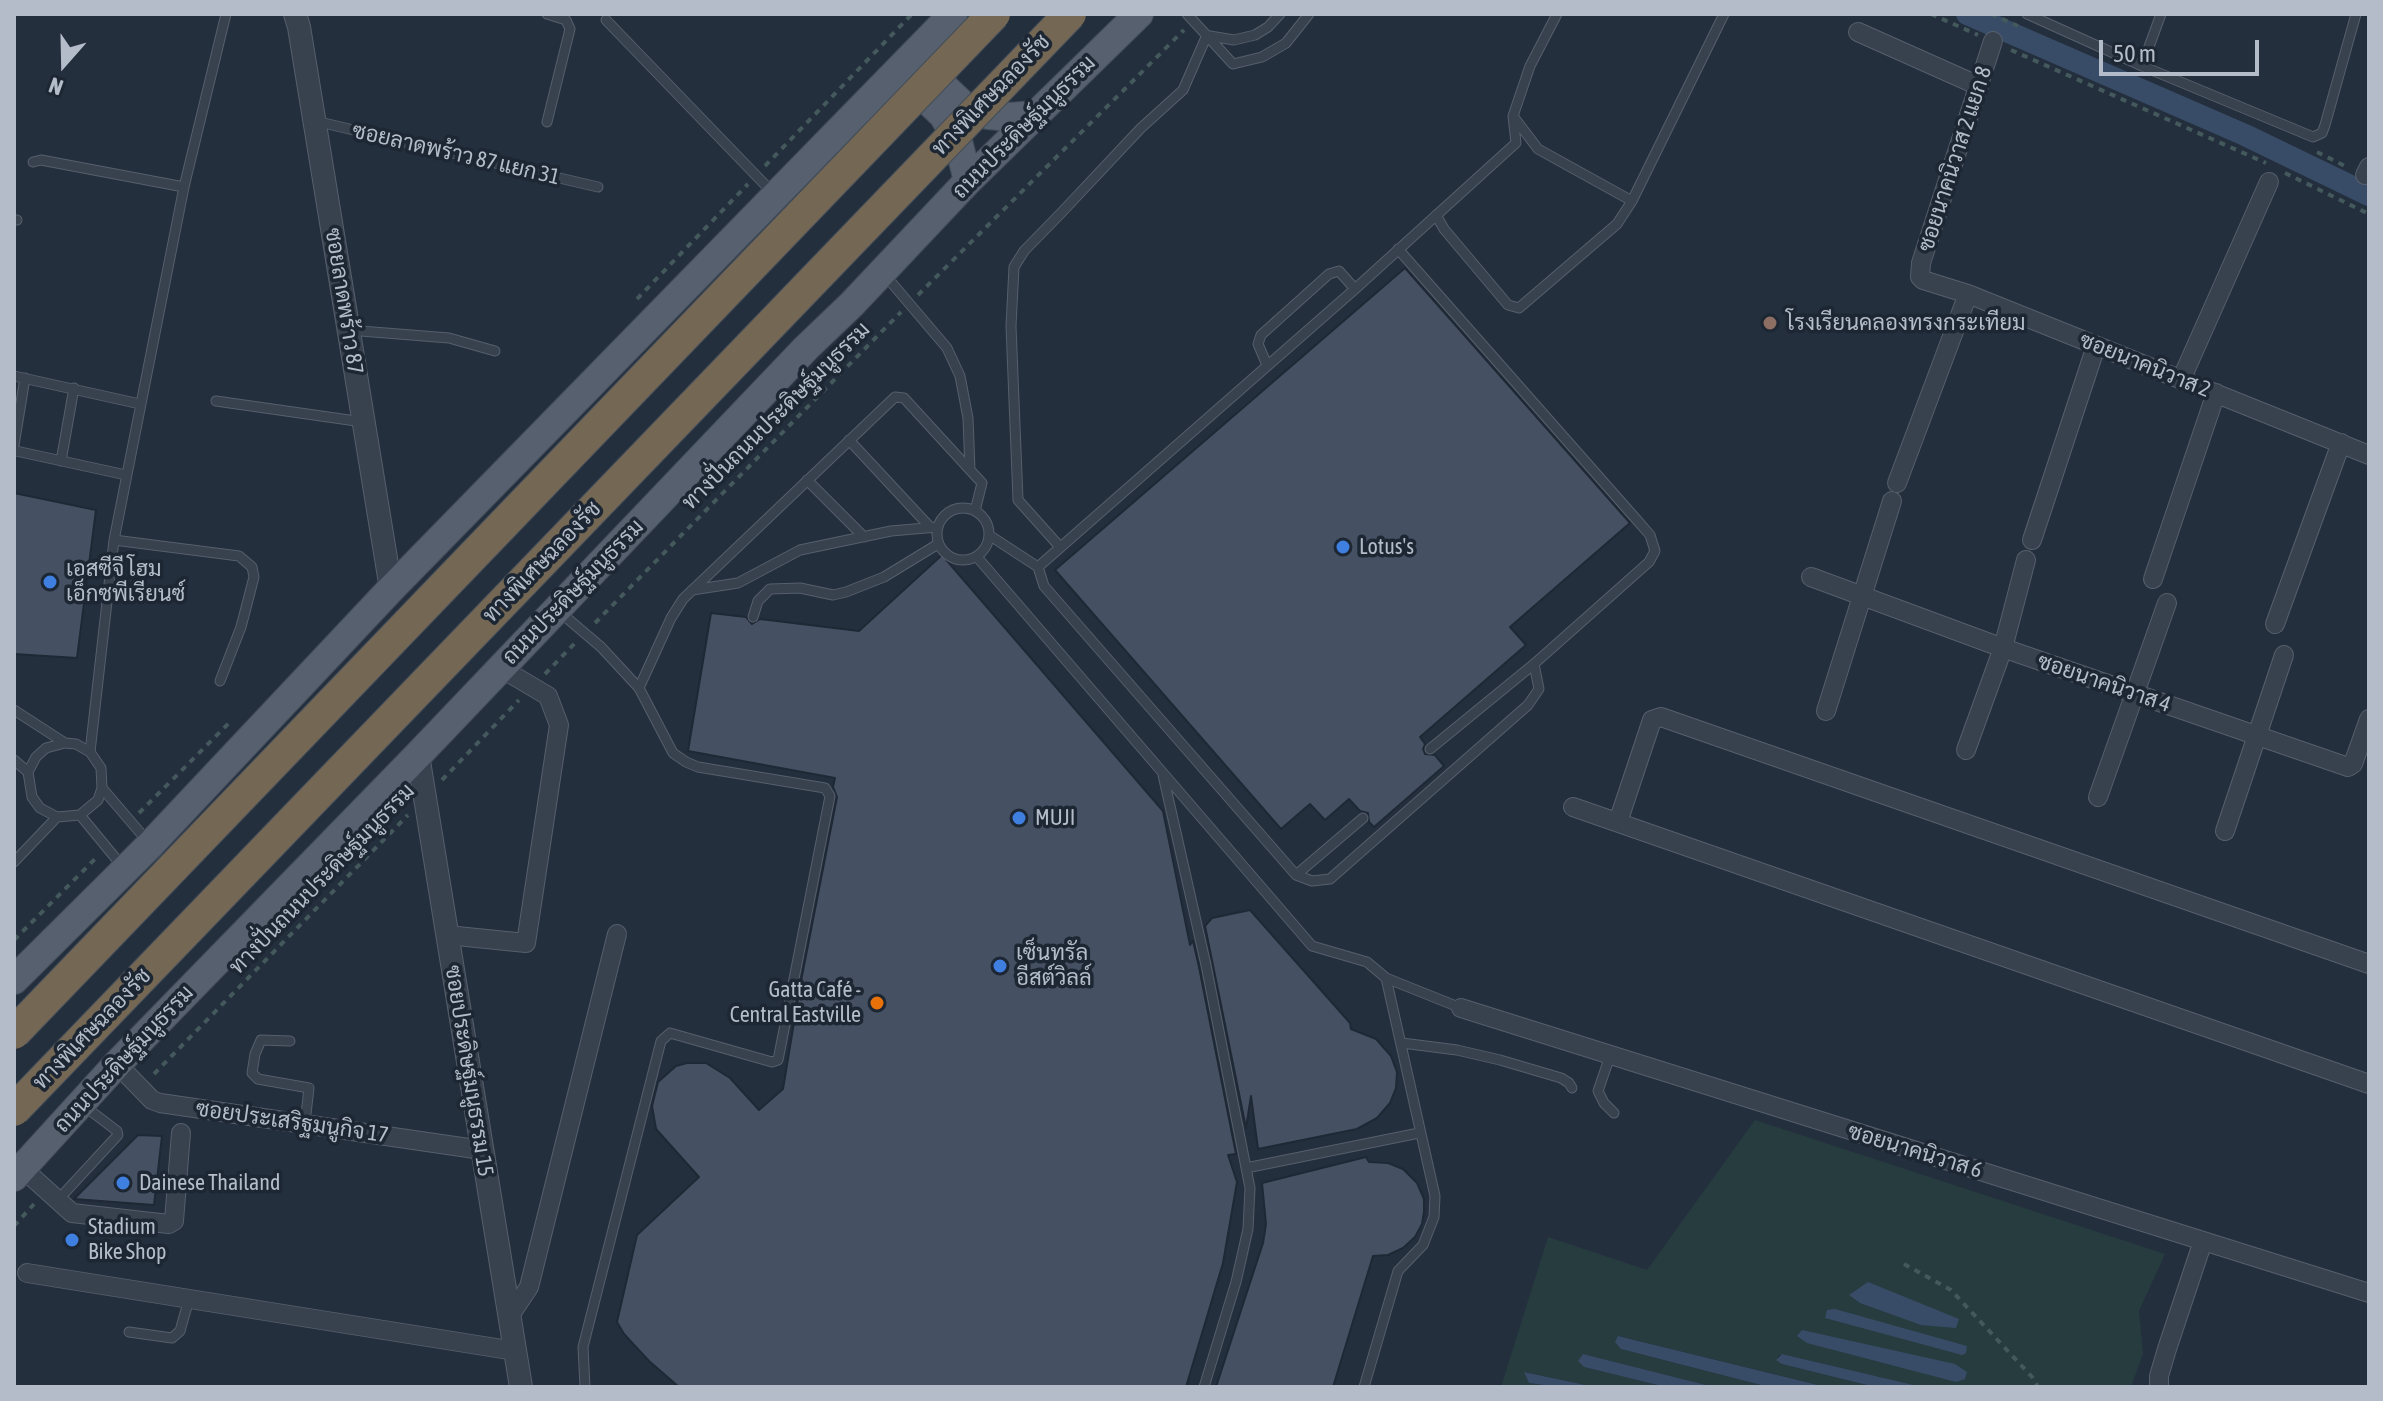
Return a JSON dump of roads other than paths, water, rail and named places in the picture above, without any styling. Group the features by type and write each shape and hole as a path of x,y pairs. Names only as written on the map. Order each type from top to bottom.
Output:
{"highway":[{"path":"14,1033 994,14"},
{"name":"ทางพิเศษฉลองรัช","path":"14,1110 1070,14"}],"main road":[{"path":"14,980 151,844 391,589 953,14"},
{"name":"ถนนประดิษฐ์มนูธรรม","path":"18,1172 117,1064 968,181 1139,14"},
{"path":"932,35 932,54 938,74 944,87 963,105 988,115 1035,115"},
{"path":"868,100 903,89 924,97 943,115 958,141 968,181"}],"street":[{"name":"ซอยลาดพร้าว 87","path":"291,16 315,121 391,589"},
{"path":"1858,32 1979,86"},
{"name":"ซอยนาคนิวาส 2 แยก 8","path":"1920,277 1921,263 1993,41"},
{"path":"2181,380 2269,182"},
{"name":"ซอยนาคนิวาส 2","path":"1920,277 2369,455"},
{"path":"1826,711 1894,492 1968,294"},
{"path":"2032,540 2096,346"},
{"path":"2153,579 2216,393"},
{"path":"2275,624 2341,443"},
{"path":"1966,750 2003,648 2026,560"},
{"name":"ซอยนาคนิวาส 4","path":"1811,577 2003,648 2350,767 2369,719"},
{"path":"2098,797 2167,603"},
{"path":"2225,831 2284,655"},
{"path":"447,935 526,943 559,725 548,696 499,667"},
{"path":"1618,822 1652,720 1661,717 2369,964"},
{"name":"ซอยประดิษฐ์มนูธรรม 15","path":"418,755 521,1387"},
{"path":"1573,807 2369,1084"},
{"path":"509,1317 529,1287 617,934"},
{"name":"ซอยนาคนิวาส 6","path":"1461,1008 2369,1293"},
{"name":"ซอยประเสริฐมนูกิจ 17","path":"117,1064 152,1100 160,1103 482,1150"},
{"path":"18,1172 72,1213 172,1224 181,1133"},
{"path":"2159,1387 2167,1349 2203,1241"},
{"path":"27,1273 515,1351"}],"lane":[{"path":"90,752 114,540 184,187 226,14"},
{"path":"547,14 566,20 570,29 547,122"},
{"path":"1207,35 1234,40 1255,35 1280,14"},
{"path":"1190,17 1233,64 1262,57 1286,43 1309,14"},
{"path":"1038,567 1516,143 1513,116 1530,66 1557,14"},
{"path":"1436,215 1444,229 1508,305 1516,309 1617,224 1632,201 1724,14"},
{"path":"2027,14 2313,137 2322,133 2325,125 2356,14"},
{"path":"2142,66 2161,14"},
{"path":"606,20 775,195"},
{"path":"1060,547 1018,500 1011,326 1014,267 1024,251 1141,128 1183,90 1207,35"},
{"path":"1513,116 1538,149 1632,201"},
{"name":"ซอยลาดพร้าว 87 แยก 31","path":"315,121 598,187"},
{"path":"33,162 41,160 184,187"},
{"path":"1398,249 1650,535 1655,551 1649,562 1534,664 1430,749"},
{"path":"1267,365 1258,344 1261,335 1329,274 1339,271 1355,289"},
{"path":"883,272 947,348 960,376 968,418 970,470"},
{"path":"348,330 449,338 495,351"},
{"path":"126,475 16,451 19,377 140,404"},
{"path":"61,461 74,388"},
{"path":"639,688 671,618 692,590 899,396 982,483 975,511"},
{"path":"216,401 363,422"},
{"path":"692,590 738,583 800,550 934,527 952,510 975,511 985,521 989,535 986,547 970,560 955,560 942,551 934,527 849,440"},
{"path":"807,480 864,537"},
{"path":"989,535 1038,567 1044,586 1296,875 1312,881 1330,879 1528,705 1539,689 1534,664"},
{"path":"114,540 239,556 252,567 254,577 241,627 220,681"},
{"path":"753,617 758,601 770,589 800,588 833,595 846,592 884,577 938,544"},
{"path":"977,557 1312,946 1367,962 1386,978 1461,1008"},
{"path":"555,608 585,633 639,688 673,753 686,762 698,767 825,788 830,796 778,1060 772,1062 670,1033 661,1041 583,1347 585,1387"},
{"path":"14,710 65,743"},
{"path":"65,743 76,744 90,752 101,768 102,788 91,808 80,815 57,817 40,808 32,797 28,772 36,757 46,748 65,743"},
{"path":"14,760 28,772"},
{"path":"1162,772 1206,965 1250,1198 1248,1229 1236,1282 1204,1387"},
{"path":"102,788 151,844"},
{"path":"80,815 124,868"},
{"path":"14,862 57,817"},
{"path":"1296,875 1363,818"},
{"path":"1364,1387 1398,1271 1423,1245 1434,1217 1435,1196 1386,978"},
{"path":"290,1041 261,1040 252,1073 258,1079 309,1088 305,1123"},
{"path":"1402,1043 1457,1050 1500,1060 1561,1078 1572,1088"},
{"path":"1610,1056 1598,1091 1614,1113"},
{"path":"52,1196 118,1135 81,1103"},
{"path":"1246,1168 1419,1133"},
{"path":"129,1332 172,1338 180,1331 189,1299"}],"water":[{"path":"1868,1282 1959,1319 1956,1328 1921,1325 1860,1303 1849,1295"},
{"path":"1835,1309 1967,1346 1966,1353 1962,1355 1825,1318 1827,1310"},
{"path":"1802,1330 1955,1364 1967,1372 1965,1379 1956,1382 1807,1343 1797,1336"},
{"path":"1618,1336 1826,1387 1769,1387 1621,1349 1615,1342"},
{"path":"1583,1354 1714,1387 1666,1387 1584,1367 1578,1361"},
{"path":"1782,1354 1922,1387 1875,1387 1782,1364 1776,1360"},
{"path":"1524,1372 1595,1387 1529,1383"}],"waterway":[{"path":"1967,14 2245,135 2369,195"}],"place":[{"name":"โรงเรียนคลองทรงกระเทียม","path":"1770,323"},
{"name":"Lotus's","path":"1343,547"},
{"name":"เอสซีจี โฮม เอ็กซพีเรียนซ์","path":"50,582"},
{"name":"MUJI","path":"1019,818"},
{"name":"เซ็นทรัล อีสต์วิลล์","path":"1000,966"},
{"name":"Gatta Café - Central Eastville","path":"877,1003"},
{"name":"Dainese Thailand","path":"123,1183"},
{"name":"Stadium Bike Shop","path":"72,1240"}]}
